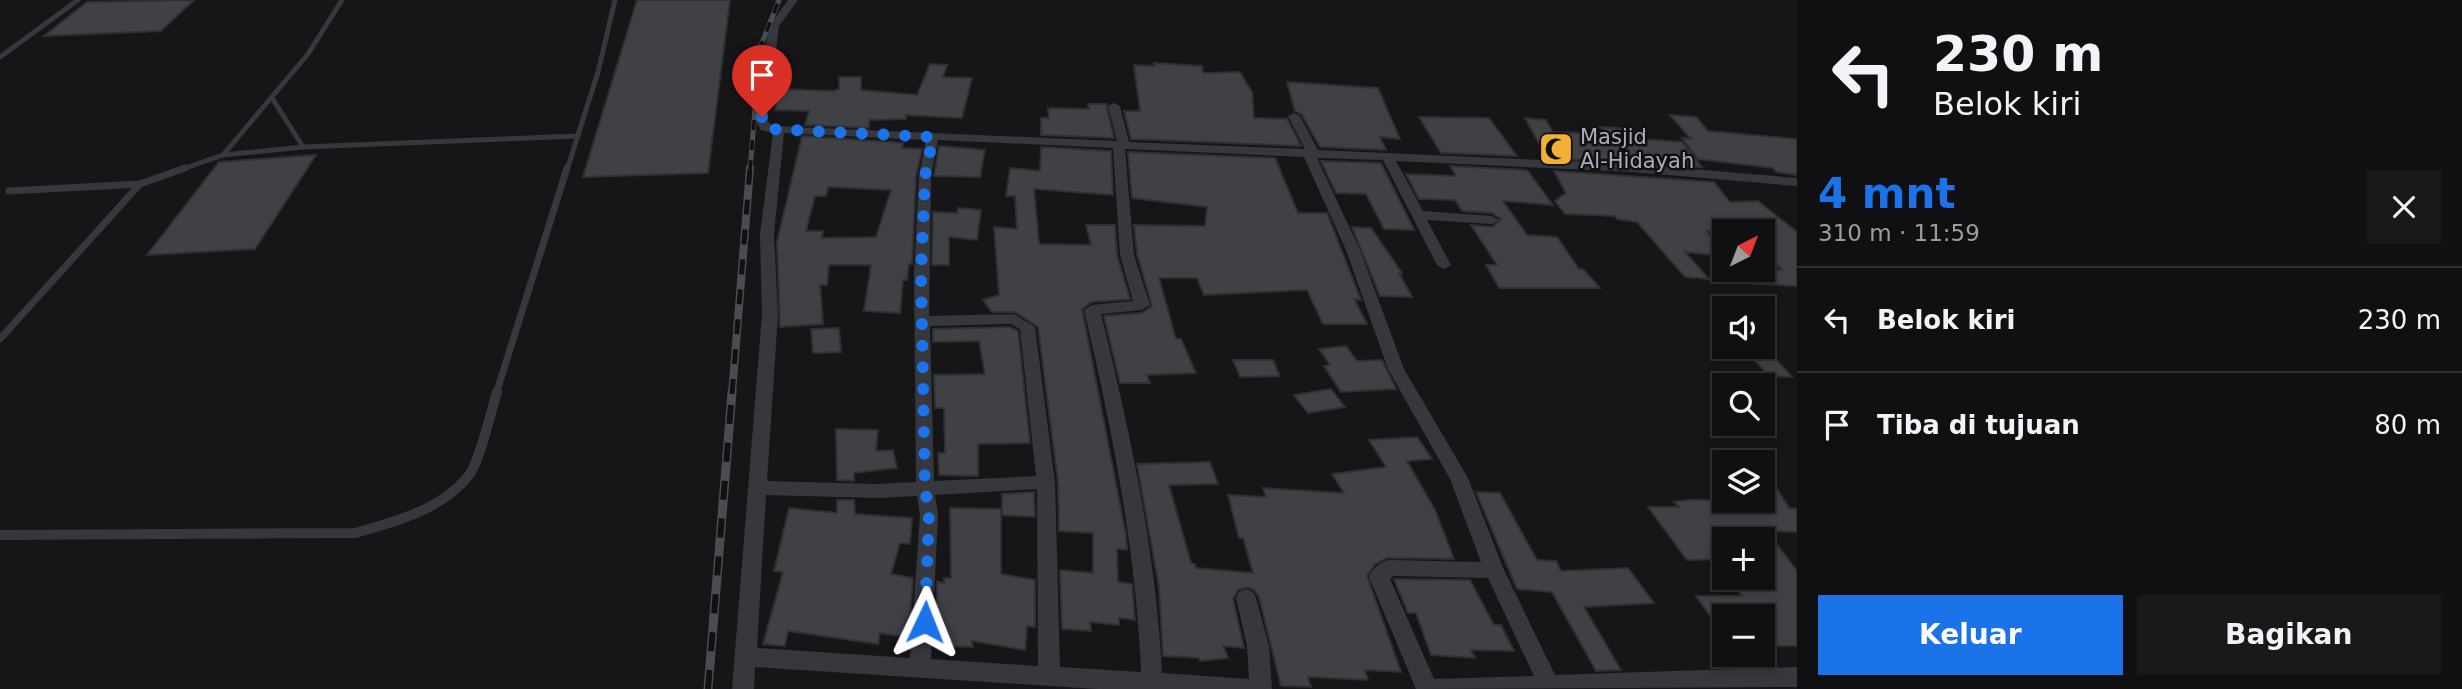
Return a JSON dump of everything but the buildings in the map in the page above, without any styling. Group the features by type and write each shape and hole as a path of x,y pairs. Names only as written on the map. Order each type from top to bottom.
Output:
{"street":[{"path":"793,0 774,26 761,120 765,127 1121,146 1633,168 1797,182"},
{"path":"1114,106 1121,146 1127,255 1142,305 1092,310 1108,376 1144,565 1152,683"},
{"path":"1294,116 1353,250 1395,369 1459,478 1494,570 1550,687"},
{"path":"743,689 770,314 767,234 779,129"},
{"path":"920,669 929,515 925,488 921,321 925,176 933,137"},
{"path":"1388,158 1444,265"},
{"path":"1419,215 1492,220"},
{"path":"921,321 1014,319 1025,324 1046,482 1049,676"},
{"path":"759,488 877,491 1046,482"},
{"path":"1494,570 1388,568 1381,573 1379,577 1428,689 1797,677"},
{"path":"744,657 1049,676 1123,686 1152,683 1258,689 1258,646 1247,598"}],"lane":[{"path":"0,57 78,0"},
{"path":"223,155 308,54 342,0"},
{"path":"0,535 355,533 410,518 451,495 471,473 598,72 615,0"},
{"path":"272,98 303,147"},
{"path":"9,191 140,184 223,155 303,147 578,136"},
{"path":"0,339 140,184"}],"railway":[{"path":"750,170 760,48 779,0"},
{"path":"732,394 750,168"},
{"path":"708,689 732,392"}],"place":[{"name":"Masjid Al-Hidayah","path":"1556,149"}],"route":[{"path":"762,117 762,123 770,129 933,137 932,156 925,176 921,274 925,488 929,515 925,622"}]}
